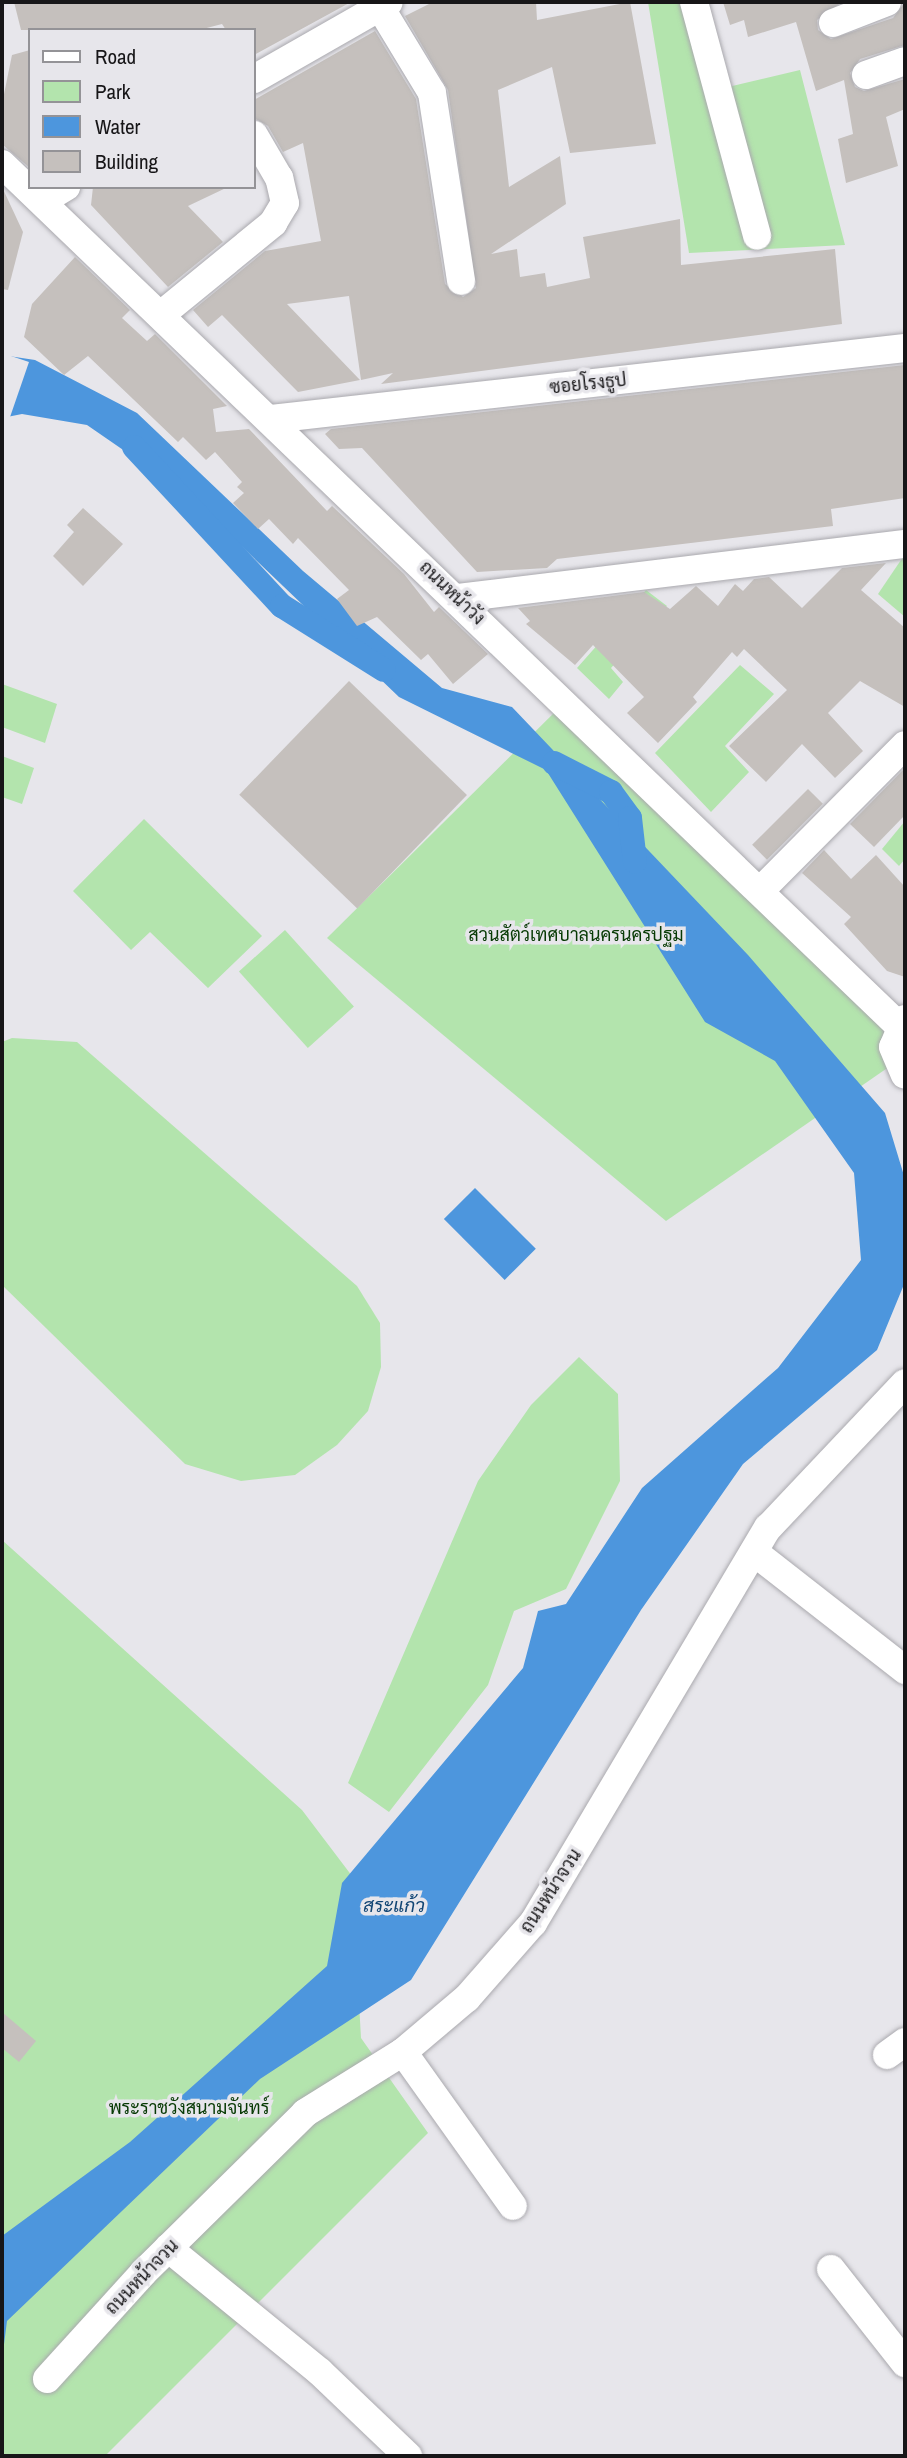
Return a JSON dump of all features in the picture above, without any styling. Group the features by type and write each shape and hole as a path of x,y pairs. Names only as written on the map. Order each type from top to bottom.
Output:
{"street":[{"path":"694,2 757,236"},
{"path":"833,23 887,2"},
{"path":"256,78 385,4 432,93 460,281"},
{"path":"866,75 905,61"},
{"path":"162,314 273,223 285,203 279,177 256,138"},
{"name":"ถนนหน้าวัง","path":"2,164 28,179"},
{"name":"ถนนหน้าวัง","path":"55,194 162,314 902,1022 893,1047 905,1075"},
{"name":"ซอยโรงธูป","path":"271,419 905,348"},
{"path":"458,598 905,544"},
{"path":"761,890 905,745"},
{"name":"ถนนหน้าจวน","path":"47,2379 168,2248 305,2113 403,2052 467,1998 533,1923 768,1528 905,1384"},
{"path":"754,1552 905,1670"},
{"path":"403,2052 513,2206"},
{"path":"168,2248 320,2372 408,2456"},
{"path":"831,2269 905,2364"}],"green space":[{"path":"648,2 688,2 711,91 800,70 845,245 689,253"},
{"path":"905,554 905,617 878,594"},
{"path":"646,590 667,606 611,668 623,682 609,699 577,668"},
{"path":"740,665 774,694 725,746 749,772 711,812 655,753"},
{"path":"2,684 57,704 45,743 2,727"},
{"name":"สวนสัตว์เทศบาลนครนครปฐม","path":"566,701 905,1024 896,1062 666,1221 327,938"},
{"path":"2,756 34,768 22,804 2,797"},
{"path":"144,819 262,936 208,988 150,932 131,950 73,891"},
{"path":"905,821 905,859 899,866 882,849"},
{"path":"285,930 354,1007 308,1048 239,971"},
{"path":"12,1038 77,1042 357,1286 380,1323 381,1367 368,1411 337,1445 295,1475 241,1481 185,1464 2,1285 2,1042"},
{"path":"579,1357 618,1394 620,1481 566,1589 514,1611 488,1685 389,1812 348,1783 478,1481 531,1405"},
{"name":"พระราชวังสนามจันทร์","path":"2,1540 302,1810 352,1876 361,2038 428,2133 105,2456 2,2456"}],"water":[{"name":"สระแก้ว","path":"2,355 35,360 137,413 303,571 442,688 512,707 748,955 885,1113 905,1179 905,1282 877,1350 743,1464 641,1610 411,1980 260,2079 7,2321 2,2360 2,2236 130,2142 327,1966 342,1883 523,1668 538,1611 566,1604 642,1488 778,1368 861,1260 854,1173 775,1061 705,1022 546,770 399,697 187,494 87,425 22,414 2,418"},
{"path":"475,1188 536,1249 505,1280 444,1219"}],"pier":[{"path":"2,353 29,362 9,420 2,421"}],"building":[{"path":"14,2 351,2 256,54 256,28 225,28 222,24 207,28 21,30"},
{"path":"433,2 536,2 537,20 630,2 656,144 570,153 552,67 498,90 509,187 560,156 566,204 491,254 517,249 520,277 545,273 547,287 590,278 583,237 680,219 681,265 835,249 842,324 381,384 393,373 361,380 349,296 287,304 360,380 298,392 222,315 208,327 193,310 265,251 321,241 303,143 283,152 268,126 256,119 256,99 375,31 416,99 445,284 463,297 476,288 448,90 405,16"},
{"path":"723,2 842,2 817,20 818,30 831,39 893,18 905,2 905,45 860,59 850,73 855,87 864,91 905,79 905,109 886,117 898,166 846,183 838,139 853,134 844,80 816,91 796,22 748,37 744,20 730,25"},
{"path":"28,51 28,166 3,145 2,104 12,55"},
{"path":"2,187 23,232 8,290 2,289"},
{"path":"93,189 224,189 188,206 223,242 168,287 91,205"},
{"path":"75,257 130,310 122,318 147,341 155,334 227,406 213,409 216,432 249,429 327,511 332,506 404,574 434,612 439,607 488,654 453,684 428,654 421,660 377,617 357,626 337,599 349,590 298,538 293,544 269,519 258,529 233,503 244,493 237,487 242,482 215,452 206,460 183,437 178,442 88,356 64,375 24,337 32,304"},
{"path":"905,365 905,498 831,509 833,526 557,559 547,568 477,572 362,448 339,449 325,434 331,429"},
{"path":"83,508 123,544 83,586 53,556 74,532 67,525"},
{"path":"886,563 861,590 905,628 905,707 860,681 828,713 863,751 835,778 802,744 766,782 729,746 787,690 744,649 737,657 732,652 693,697 697,702 658,743 627,713 644,697 593,645 575,665 526,624 530,621 518,608 644,592 670,609 696,586 718,606 735,584 743,591 754,579 769,577 802,608 842,568"},
{"path":"349,681 467,795 357,909 239,795"},
{"path":"905,768 905,815 874,847 850,824"},
{"path":"808,789 823,804 767,860 752,845"},
{"path":"824,850 851,879 876,855 905,887 905,977 887,971 844,924 851,917 802,873"},
{"path":"2,2012 36,2041 19,2062 2,2048"}],"waterway":[{"path":"134,447 282,606 384,670"},
{"path":"554,763 611,792 630,818 635,862"}]}
